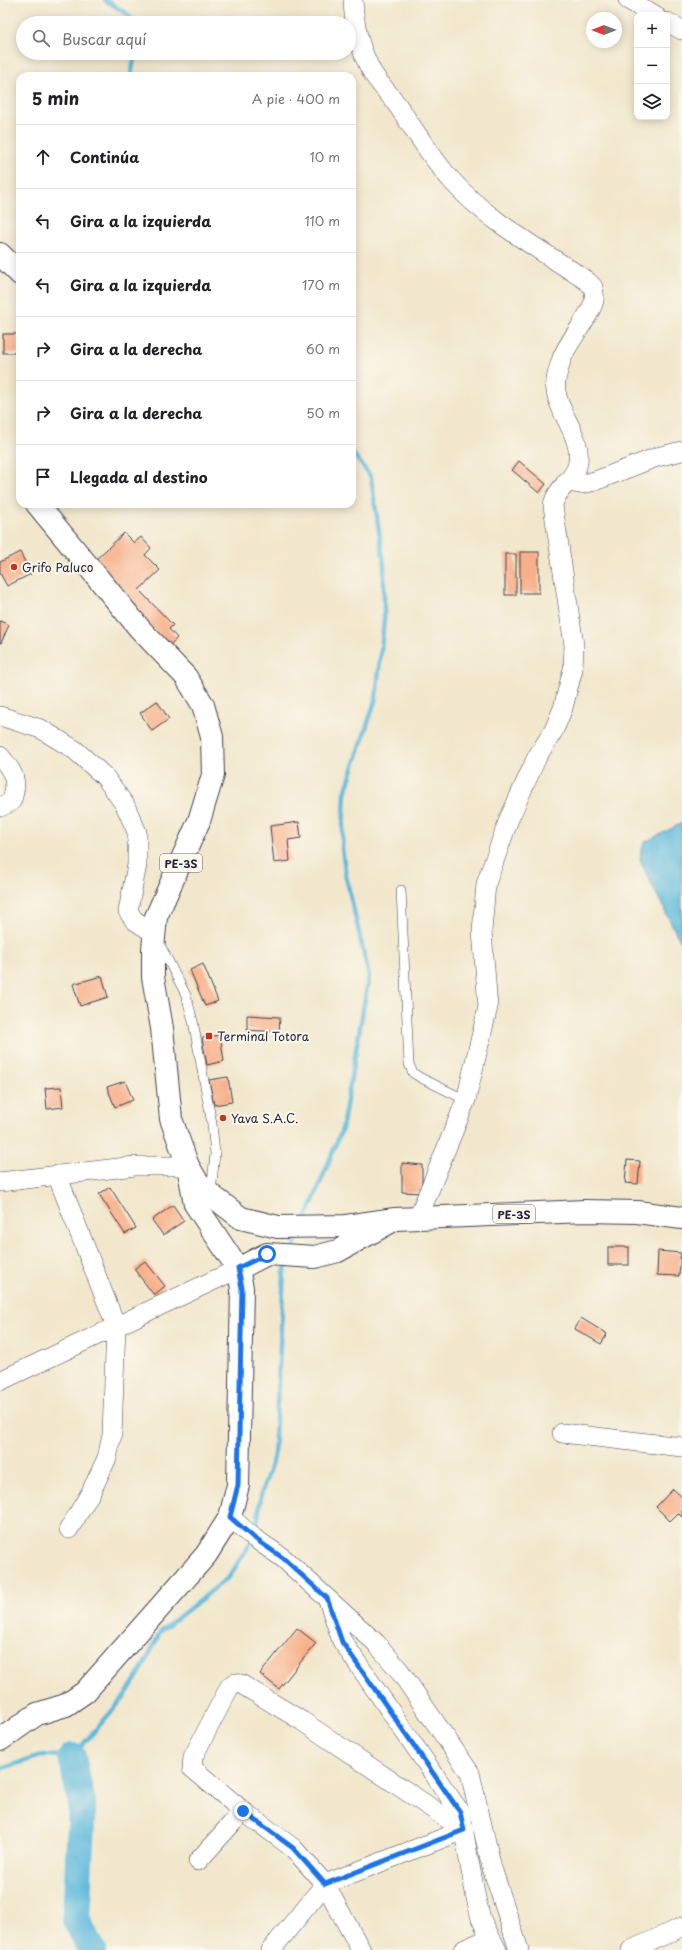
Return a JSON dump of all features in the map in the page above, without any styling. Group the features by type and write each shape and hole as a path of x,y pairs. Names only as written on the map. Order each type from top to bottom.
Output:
{"main road":[{"path":"0,254 16,270"},
{"name":"PE-3S","path":"40,508 140,629 186,677 203,705 212,737 213,776 199,821 156,917 154,933 153,977 162,1028 171,1119 188,1166 197,1181 211,1195 241,1218 278,1227 346,1226 418,1218 585,1211 637,1212 682,1218"},
{"path":"0,1740 37,1714 66,1705 85,1692 206,1555 230,1517 238,1485 242,1288 238,1268 195,1204 188,1166"},
{"path":"238,1268 267,1254 315,1257 338,1251 394,1220"}],"street":[{"path":"353,0 354,16"},
{"path":"628,0 650,12"},
{"path":"670,24 682,30"},
{"path":"356,28 364,55 373,73 398,105 427,150 453,182 475,203 519,236 587,281 593,287 594,301 563,356 556,380 556,390 562,409 574,436 578,454 576,471 554,499 553,506 574,645 573,669 563,708 554,730 537,757 509,819 486,884 482,930 488,1007 466,1100 418,1218"},
{"path":"566,482 582,484 595,481 657,457 682,451"},
{"path":"0,716 41,729 75,750 109,783 125,805 137,832 137,865 128,911 134,920 154,933"},
{"path":"0,756 11,768 17,788 11,802 0,807"},
{"path":"0,1182 135,1166 188,1166"},
{"path":"57,1175 116,1326 112,1435 107,1458 92,1492 69,1529"},
{"path":"0,1381 238,1268"},
{"path":"562,1433 682,1447"},
{"path":"230,1517 254,1538 283,1558 376,1643 399,1670 470,1773 492,1868 519,1950"},
{"path":"327,1598 342,1642 460,1812 481,1919 494,1944 463,1950"},
{"path":"361,1950 325,1884 293,1848 243,1811 192,1768 192,1763 230,1686 241,1684 302,1721 464,1830"},
{"path":"198,1861 243,1811"},
{"path":"271,1950 325,1884 464,1830"},
{"path":"635,1949 682,1928"}],"lane":[{"path":"401,890 410,1064 413,1073 466,1100"},
{"path":"154,933 186,995 193,1021 212,1124 215,1154 211,1195"}],"water":[{"path":"682,823 682,945 640,861 641,850 645,842"}],"building":[{"path":"3,334 16,334 16,353 3,353"},
{"path":"519,461 546,484 539,493 512,470"},
{"path":"124,533 134,543 141,537 151,548 145,555 160,570 139,590 173,625 169,629 177,638 169,646 91,564"},
{"name":"Grifo Paluco","path":"20,552 31,574 7,586 0,573 0,562"},
{"path":"520,552 539,552 539,593 520,593"},
{"path":"505,554 516,554 516,595 505,595"},
{"path":"0,621 9,625 1,643 0,643"},
{"path":"157,701 169,719 152,731 140,713"},
{"path":"299,822 301,838 288,840 290,861 274,863 270,826"},
{"path":"203,964 218,1001 205,1006 190,970"},
{"path":"102,976 108,997 80,1006 73,984"},
{"path":"247,1015 280,1017 279,1032 247,1030"},
{"path":"220,1035 224,1061 207,1065 202,1038"},
{"path":"228,1077 232,1102 214,1105 209,1080"},
{"path":"125,1081 133,1100 115,1107 107,1087"},
{"path":"61,1087 63,1107 47,1109 45,1088"},
{"path":"627,1160 640,1161 638,1184 625,1183"},
{"path":"402,1163 422,1165 422,1193 402,1192"},
{"path":"110,1187 136,1228 125,1234 99,1194"},
{"path":"173,1205 184,1221 163,1235 152,1220"},
{"path":"608,1247 629,1247 629,1265 608,1265"},
{"path":"658,1251 681,1253 679,1276 657,1275"},
{"path":"145,1261 165,1286 154,1295 134,1269"},
{"path":"581,1318 607,1334 601,1344 575,1329"},
{"path":"673,1489 682,1497 682,1517 678,1513 670,1521 656,1507"},
{"path":"297,1628 316,1643 279,1689 260,1674"}],"waterway":[{"path":"105,0 129,16"},
{"path":"132,72 134,60"},
{"path":"305,1221 342,1129 369,976 346,877 342,849 345,793 376,698 384,621 384,564 371,477 356,457"},
{"path":"293,1249 300,1233"},
{"path":"256,1534 261,1495 274,1456 284,1272 288,1261"},
{"path":"0,1769 44,1755 72,1757 125,1696 142,1669 160,1632 230,1576 251,1542"},
{"path":"72,1757 82,1804 76,1919 92,1950"}],"place":[{"name":"Grifo Paluco","path":"14,567"},
{"name":"Terminal Totora","path":"209,1036"},
{"name":"Yava S.A.C.","path":"223,1118"}],"route":[{"path":"243,1811 293,1848 325,1884 464,1830 460,1812 342,1642 327,1598 283,1558 254,1538 230,1517 238,1485 242,1288 238,1268 267,1254"}]}
